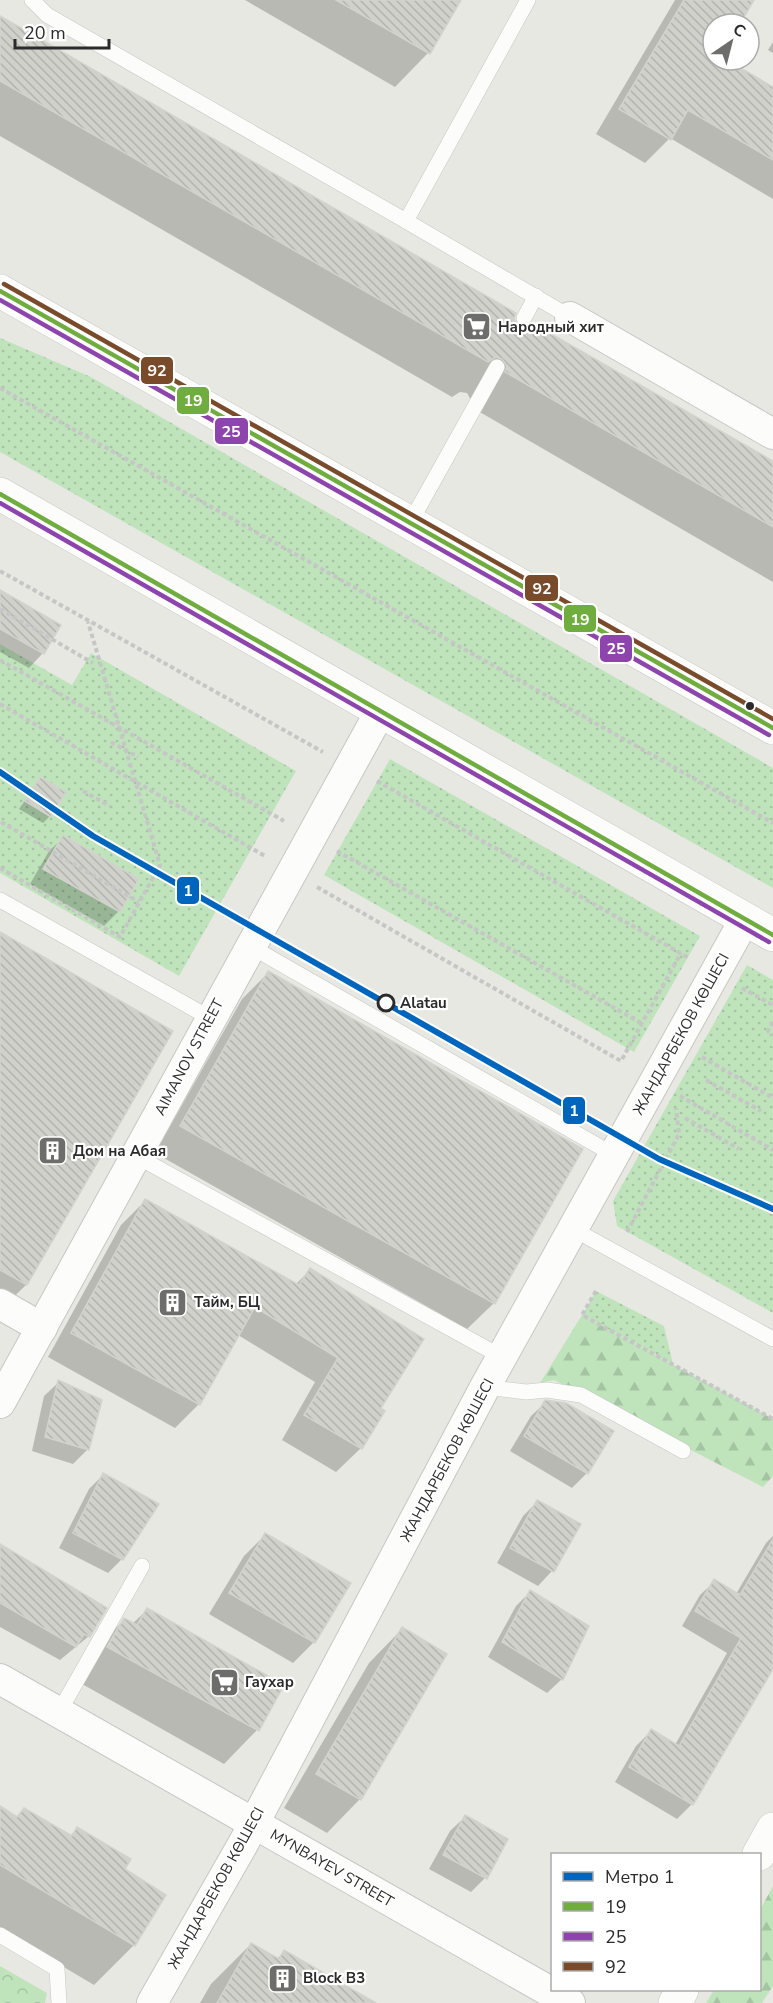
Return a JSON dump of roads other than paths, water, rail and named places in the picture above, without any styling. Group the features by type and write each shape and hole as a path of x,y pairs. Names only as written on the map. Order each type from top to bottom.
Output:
{"main road":[{"path":"0,291 773,728"},
{"path":"0,494 773,935"},
{"path":"760,1853 773,1829"}],"street":[{"path":"570,317 773,434"},
{"name":"AIMANOV STREET","path":"0,1403 380,712"},
{"name":"ЖАНДАРБЕКОВ КӨШЕСІ","path":"152,2003 253,1824 485,1387 745,919"},
{"path":"0,1304 42,1328"},
{"name":"MYNBAYEV STREET","path":"0,1678 570,2003"}],"lane":[{"path":"32,0 47,15 570,317"},
{"path":"405,221 528,0"},
{"path":"524,318 536,296"},
{"path":"410,523 497,367"},
{"path":"0,900 210,1018"},
{"path":"250,946 614,1155"},
{"path":"136,1156 502,1357"},
{"path":"573,1229 773,1339"},
{"path":"485,1387 526,1392 548,1390 581,1395 683,1451"},
{"path":"59,1712 142,1566"},
{"path":"0,1935 57,1969 59,2003"}],"metro line":[{"name":"1","path":"0,772 93,836 659,1159 773,1209"}],"place":[{"name":"Народный хит","path":"477,327"},
{"name":"Alatau","path":"386,1003"},
{"name":"Дом на Абая","path":"52,1151"},
{"name":"Тайм, БЦ","path":"173,1302"},
{"name":"Гаухар","path":"224,1682"},
{"name":"Block B3","path":"282,1978"}]}
